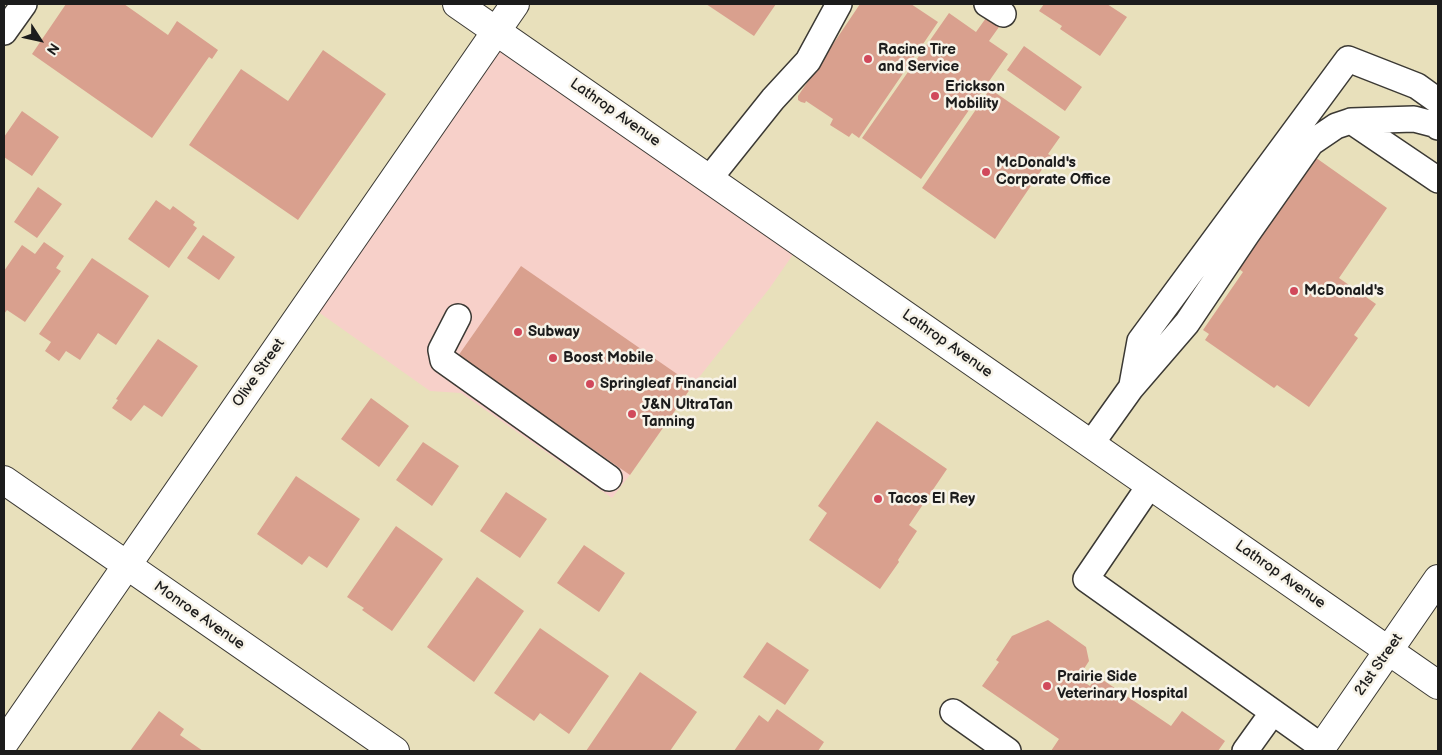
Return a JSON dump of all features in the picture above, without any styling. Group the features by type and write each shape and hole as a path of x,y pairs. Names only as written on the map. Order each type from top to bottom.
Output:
{"street":[{"name":"Lathrop Avenue","path":"457,4 1438,685"},
{"name":"Olive Street","path":"4,743 495,30 515,4"},
{"name":"Monroe Avenue","path":"4,480 395,751"},
{"name":"21st Street","path":"1321,749 1438,578"}],"lane":[{"path":"4,32 24,4"},
{"path":"709,179 773,100 808,61 839,4"},
{"path":"1131,388 1140,341 1348,59 1417,86 1438,101"},
{"path":"1091,444 1131,388 1187,323 1311,143 1336,126 1351,122 1414,119 1437,125 1438,127"},
{"path":"1351,122 1438,180"},
{"path":"458,317 441,350 444,360 610,478"},
{"path":"1150,485 1086,579 1273,712 1321,749"},
{"path":"953,712 1008,751"},
{"path":"1245,751 1273,712"}],"shaded area":[{"path":"495,31 801,243 769,289 689,390 612,498 461,393 430,391 307,304"}],"building":[{"path":"66,4 124,4 168,35 177,21 218,50 212,59 209,57 152,138 32,54"},
{"path":"706,4 776,4 754,36"},
{"name":"Racine Tire and Service","path":"860,4 911,4 938,22 859,138 852,133 849,137 830,125 833,119 806,101 805,103 801,102 798,100 798,96"},
{"path":"1044,4 1107,4 1127,17 1100,56 1060,29 1062,26 1039,11"},
{"name":"Erickson Mobility","path":"949,13 976,32 986,18 999,27 989,41 1008,54 921,179 862,138"},
{"path":"1024,46 1082,87 1065,111 1007,70"},
{"path":"323,50 386,94 298,220 189,145 241,69 288,101"},
{"name":"McDonald's Corporate Office","path":"990,89 1060,137 1048,154 1051,156 995,239 922,188"},
{"path":"22,111 59,137 32,176 4,157 4,137"},
{"name":"McDonald's","path":"1312,155 1387,208 1339,278 1376,304 1354,335 1358,338 1309,407 1277,385 1274,388 1205,340 1209,334 1203,330 1243,272 1235,266"},
{"path":"38,187 62,204 37,238 14,222"},
{"path":"156,200 170,210 173,206 195,222 193,225 197,228 169,268 128,239"},
{"path":"203,235 235,257 219,280 187,258"},
{"path":"44,242 64,256 56,268 61,271 25,322 7,310 4,314 4,271 22,245 35,254"},
{"path":"92,258 149,296 116,345 98,333 80,360 66,351 59,361 45,351 51,342 39,334"},
{"path":"521,266 693,385 630,475 458,356"},
{"path":"158,339 198,366 162,417 144,405 131,421 112,408 118,400 116,399"},
{"path":"371,398 409,426 379,467 341,439"},
{"path":"877,421 947,469 909,525 917,531 880,589 809,540 827,513 818,506"},
{"path":"423,442 459,466 432,506 396,480"},
{"path":"296,476 360,519 327,568 309,556 302,565 257,534"},
{"path":"506,492 547,519 520,558 480,531"},
{"path":"396,526 443,559 392,631 347,597"},
{"path":"584,545 625,573 599,612 557,583"},
{"path":"477,577 524,611 474,682 427,647"},
{"name":"Prairie Side Veterinary Hospital","path":"1048,620 1086,647 1089,661 1078,678 1090,686 1097,676 1171,726 1182,711 1225,741 1218,751 1051,751 1059,739 982,686 999,662 996,660 1012,636"},
{"path":"540,628 609,676 569,734 540,713 534,721 494,693"},
{"path":"767,642 809,670 785,705 743,677"},
{"path":"640,672 697,712 670,751 586,751"},
{"path":"777,709 824,742 818,751 734,751 759,715 768,722"},
{"path":"159,711 184,729 180,735 203,751 130,751"}],"place":[{"name":"Racine Tire and Service","path":"868,59"},
{"name":"Erickson Mobility","path":"935,96"},
{"name":"McDonald's Corporate Office","path":"986,172"},
{"name":"McDonald's","path":"1294,291"},
{"name":"Subway","path":"518,332"},
{"name":"Boost Mobile","path":"553,358"},
{"name":"Springleaf Financial","path":"590,384"},
{"name":"J&N UltraTan Tanning","path":"632,414"},
{"name":"Tacos El Rey","path":"878,499"},
{"name":"Prairie Side Veterinary Hospital","path":"1047,686"}]}
